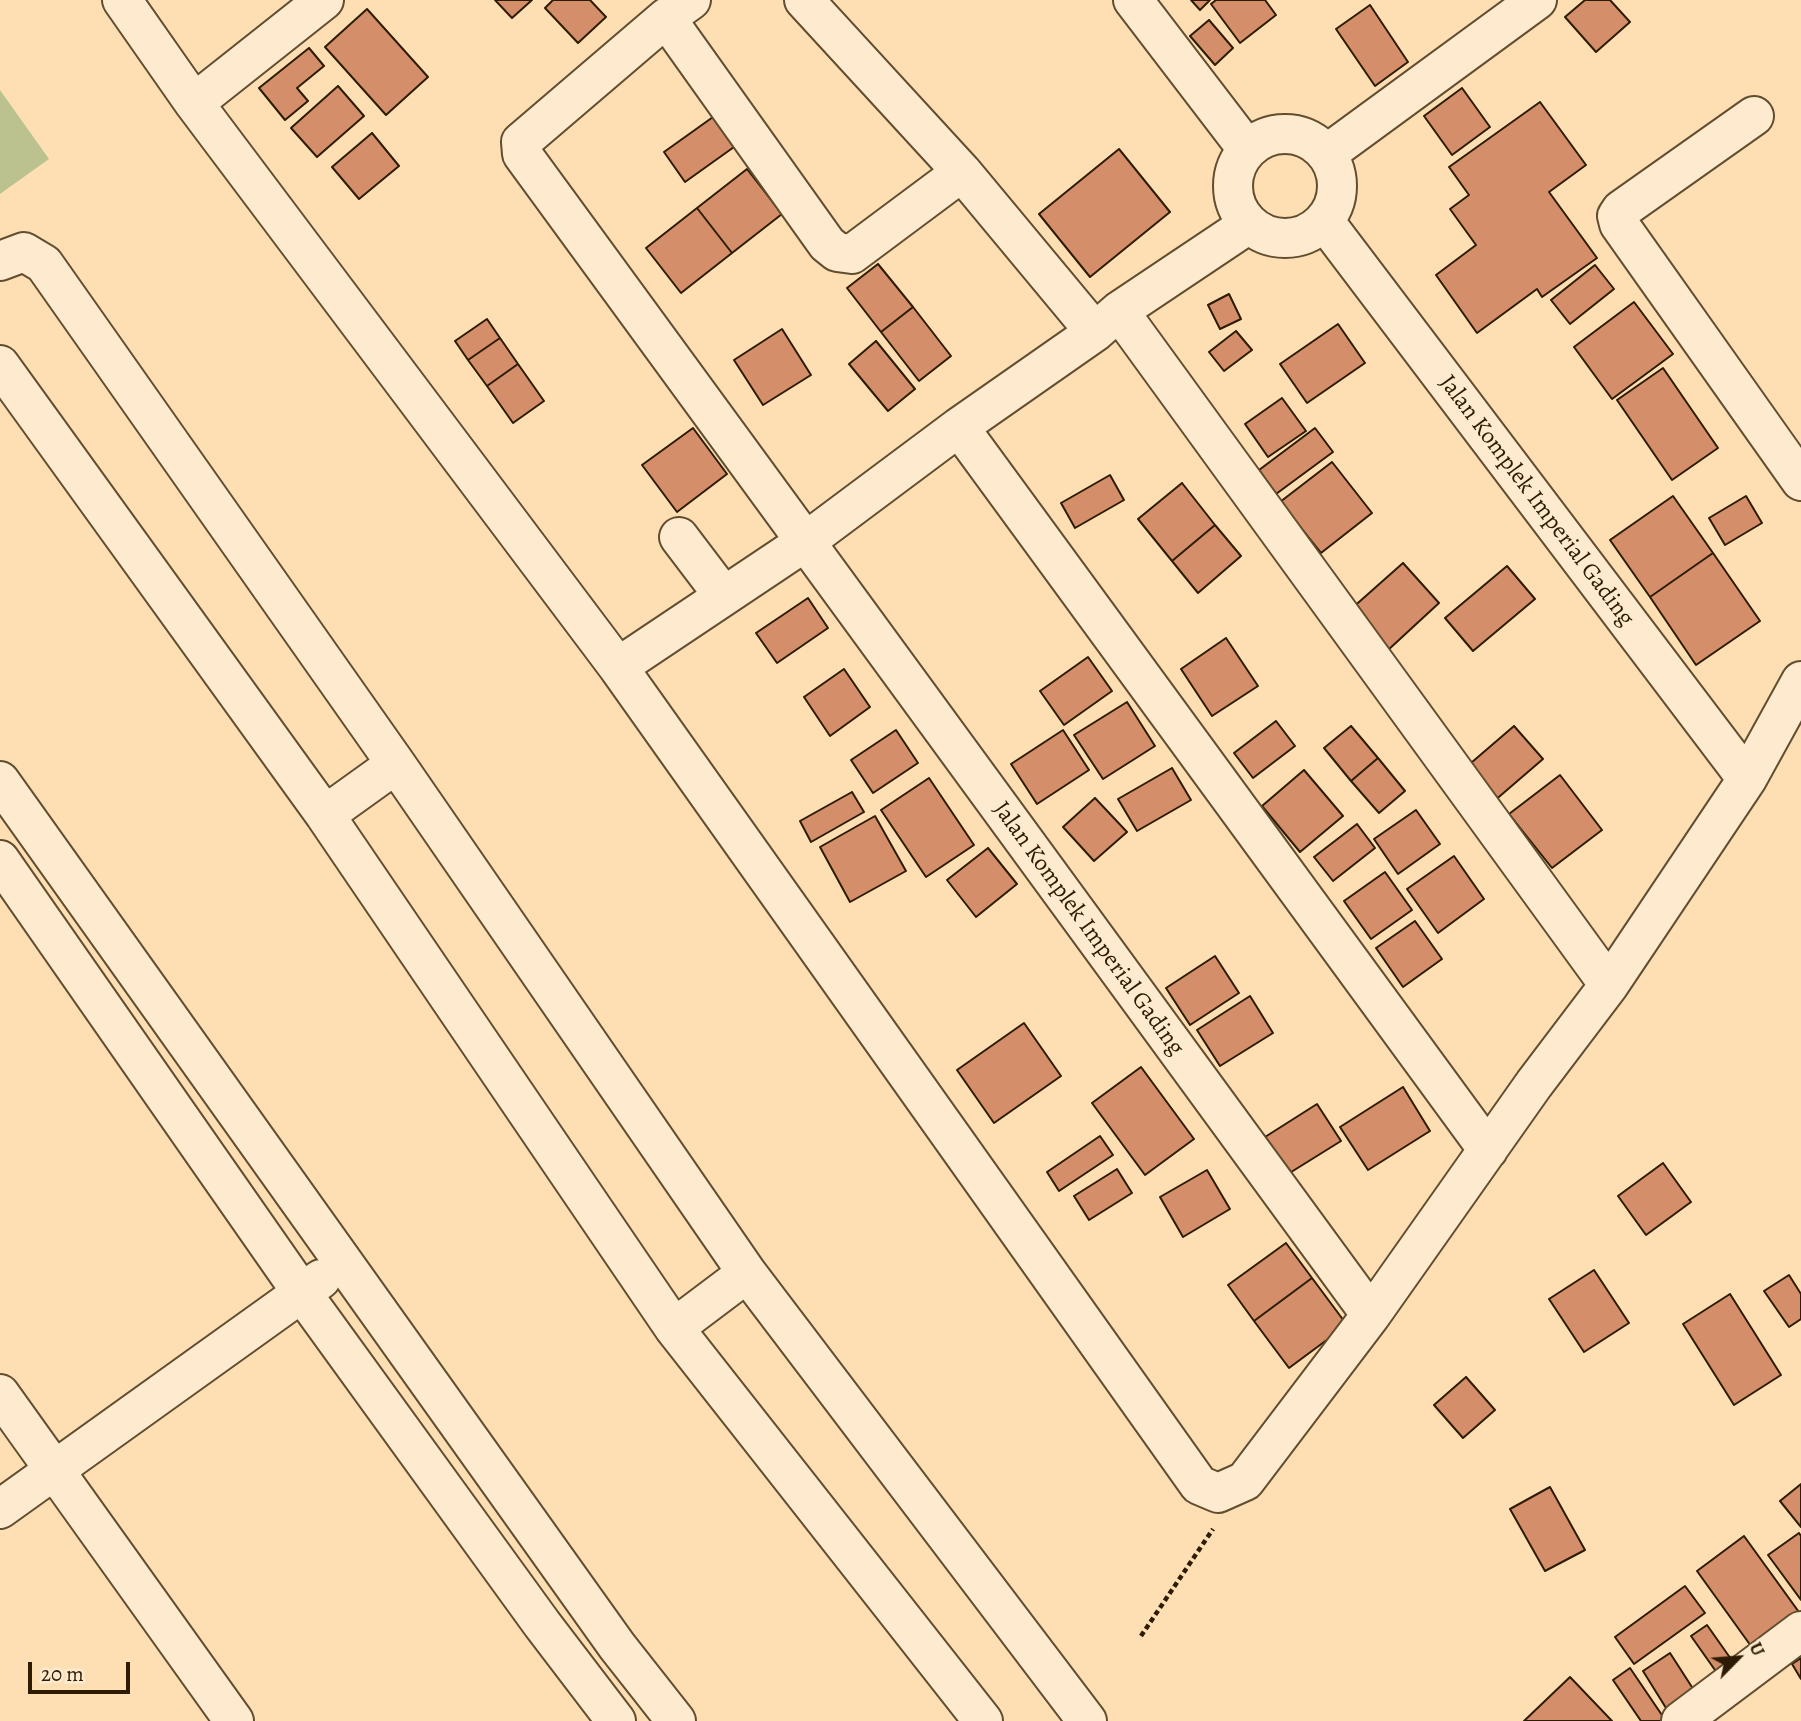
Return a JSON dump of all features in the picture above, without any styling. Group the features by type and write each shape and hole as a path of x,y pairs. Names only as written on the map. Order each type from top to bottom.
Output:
{"street":[{"path":"122,0 194,103 618,667 1199,1485 1219,1493 1245,1481 1371,1315 1534,1084 1609,985 1747,779 1801,681"},
{"path":"194,103 324,0"},
{"path":"804,0 962,172 1107,321 1609,985"},
{"path":"1133,0 1247,149"},
{"path":"1328,153 1536,0"},
{"path":"678,9 827,244 837,252 852,254 962,172"},
{"name":"Jalan Komplek Imperial Gading","path":"678,9 521,142 520,149 1371,1315"},
{"path":"1754,116 1621,210 1617,216 1619,224 1801,481"},
{"path":"1273,134 1303,136 1328,153 1338,176 1337,201 1325,222 1301,237 1283,238 1273,238 1249,224 1237,207 1233,187 1236,166 1247,149 1273,134"},
{"name":"Jalan Komplek Imperial Gading","path":"1325,222 1747,779"},
{"path":"618,667 805,542 959,427 1249,224"},
{"path":"0,261 24,252 44,264 396,764 747,1273 1087,1721"},
{"path":"0,365 325,815 674,1328 983,1721"},
{"path":"959,427 1488,1150"},
{"path":"679,537 723,595"},
{"path":"325,815 396,764"},
{"path":"0,781 617,1646 676,1721"},
{"path":"0,860 302,1293 542,1624 616,1721"},
{"path":"0,1509 302,1293 341,1262"},
{"path":"674,1328 747,1273"},
{"path":"0,1394 234,1721"},
{"path":"1681,1721 1801,1631"}],"path":[{"path":"1141,1636 1215,1525"}],"green space":[{"path":"0,90 49,159 0,194"}],"building":[{"path":"495,0 532,0 512,18"},
{"path":"553,0 590,0 606,17 578,43 545,8"},
{"path":"1191,0 1210,0 1200,10"},
{"path":"1216,0 1265,0 1276,15 1240,43 1211,4"},
{"path":"1585,0 1610,0 1630,22 1596,52 1565,17"},
{"path":"1370,5 1408,62 1375,86 1336,29"},
{"path":"367,9 428,77 386,115 325,47"},
{"path":"1209,20 1233,48 1215,65 1190,36"},
{"path":"309,48 324,66 297,88 308,101 285,120 259,88"},
{"path":"338,86 364,116 317,157 291,128"},
{"path":"1462,88 1490,127 1452,155 1424,116"},
{"path":"1540,102 1586,165 1549,192 1597,258 1542,297 1537,289 1477,333 1436,275 1476,245 1450,209 1469,195 1449,167"},
{"path":"727,107 748,137 685,182 664,152"},
{"path":"372,133 399,166 359,199 332,167"},
{"path":"1119,149 1170,212 1090,277 1039,214"},
{"path":"747,169 782,214 732,253 697,208"},
{"path":"697,208 732,253 681,293 646,248"},
{"path":"878,264 913,307 881,332 847,288"},
{"path":"1595,265 1614,289 1570,324 1551,300"},
{"path":"1229,294 1241,319 1220,329 1208,305"},
{"path":"1634,302 1673,354 1612,399 1574,347"},
{"path":"913,307 951,356 919,381 881,332"},
{"path":"487,319 500,338 468,360 455,341"},
{"path":"1338,324 1365,363 1307,403 1280,364"},
{"path":"782,329 811,375 763,405 734,360"},
{"path":"1236,331 1252,350 1224,371 1209,352"},
{"path":"500,338 518,364 487,386 468,360"},
{"path":"876,341 915,389 888,411 849,364"},
{"path":"518,364 544,401 513,423 487,386"},
{"path":"1663,368 1718,448 1672,480 1617,400"},
{"path":"1282,398 1306,431 1268,457 1245,424"},
{"path":"693,428 727,474 677,512 642,465"},
{"path":"1315,428 1333,452 1276,494 1259,470"},
{"path":"1332,462 1372,513 1321,553 1280,502"},
{"path":"1110,475 1124,500 1075,528 1061,503"},
{"path":"1182,483 1215,525 1172,561 1138,519"},
{"path":"1673,496 1713,553 1650,597 1610,540"},
{"path":"1746,496 1762,523 1725,545 1709,518"},
{"path":"1215,525 1241,556 1198,593 1172,561"},
{"path":"1713,553 1760,621 1696,665 1650,597"},
{"path":"1403,563 1439,603 1387,651 1350,610"},
{"path":"1507,566 1535,599 1473,651 1445,618"},
{"path":"808,598 828,628 777,663 756,633"},
{"path":"1226,638 1258,686 1212,716 1181,669"},
{"path":"1088,657 1112,691 1064,725 1040,691"},
{"path":"844,669 870,707 830,736 804,697"},
{"path":"1127,702 1155,746 1103,779 1074,735"},
{"path":"1276,721 1295,746 1253,778 1234,753"},
{"path":"1351,726 1378,758 1351,781 1324,748"},
{"path":"1514,726 1543,759 1493,802 1464,769"},
{"path":"896,730 918,763 873,793 851,760"},
{"path":"1063,730 1089,770 1037,804 1011,764"},
{"path":"1378,758 1405,791 1379,813 1351,781"},
{"path":"1172,768 1191,800 1137,831 1118,799"},
{"path":"1304,770 1343,816 1300,852 1262,806"},
{"path":"1560,775 1602,830 1552,868 1509,814"},
{"path":"929,778 974,845 926,877 881,810"},
{"path":"852,792 864,812 811,842 800,821"},
{"path":"1095,798 1127,832 1094,861 1063,827"},
{"path":"1416,810 1440,844 1398,874 1374,839"},
{"path":"875,816 906,871 850,902 820,847"},
{"path":"1357,824 1375,848 1333,881 1314,857"},
{"path":"988,848 1017,884 976,917 947,880"},
{"path":"1454,856 1484,899 1438,933 1407,889"},
{"path":"1385,872 1412,910 1371,939 1344,901"},
{"path":"1415,921 1442,959 1403,987 1376,948"},
{"path":"1215,956 1239,993 1190,1025 1166,988"},
{"path":"1250,996 1273,1033 1220,1066 1197,1030"},
{"path":"1024,1023 1061,1076 994,1123 957,1070"},
{"path":"1141,1067 1194,1139 1145,1175 1092,1103"},
{"path":"1403,1087 1430,1131 1368,1170 1340,1127"},
{"path":"1317,1104 1341,1141 1288,1174 1265,1137"},
{"path":"1100,1136 1113,1155 1059,1191 1047,1172"},
{"path":"1663,1163 1691,1202 1646,1235 1618,1196"},
{"path":"1117,1169 1132,1193 1089,1220 1074,1196"},
{"path":"1207,1170 1230,1209 1183,1237 1160,1197"},
{"path":"1286,1243 1312,1278 1254,1321 1228,1285"},
{"path":"1594,1270 1629,1323 1584,1352 1549,1299"},
{"path":"1789,1275 1801,1294 1801,1319 1789,1327 1764,1291"},
{"path":"1312,1278 1347,1325 1289,1368 1254,1321"},
{"path":"1730,1294 1781,1375 1734,1405 1683,1324"},
{"path":"1466,1377 1495,1410 1463,1438 1434,1405"},
{"path":"1801,1484 1801,1527 1780,1501"},
{"path":"1550,1487 1585,1550 1545,1571 1510,1509"},
{"path":"1799,1533 1801,1536 1801,1600 1768,1555"},
{"path":"1744,1536 1801,1615 1756,1653 1697,1571"},
{"path":"1685,1586 1705,1613 1634,1664 1615,1637"},
{"path":"1707,1625 1738,1669 1722,1680 1691,1636"},
{"path":"1670,1653 1699,1698 1671,1716 1643,1671"},
{"path":"1801,1658 1801,1679 1792,1664"},
{"path":"1630,1668 1666,1721 1641,1721 1613,1680"},
{"path":"1570,1677 1612,1721 1524,1721"}]}
